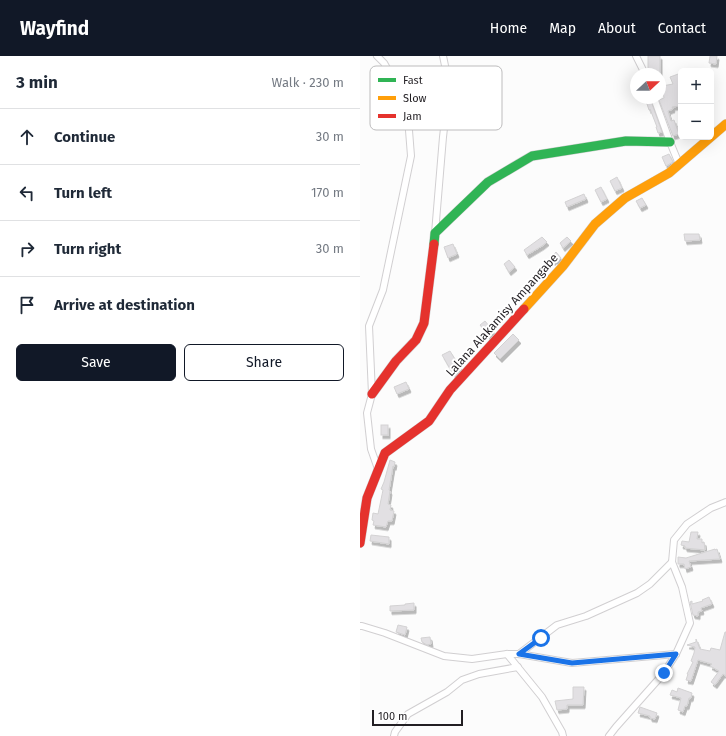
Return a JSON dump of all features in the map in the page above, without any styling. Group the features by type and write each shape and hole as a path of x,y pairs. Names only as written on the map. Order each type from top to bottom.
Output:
{"street":[{"path":"377,56 386,66"},
{"path":"443,56 445,66"},
{"path":"636,56 642,68"},
{"path":"656,104 679,164"},
{"name":"Lalana Alakamisy Ampangabe","path":"360,543 367,498 384,453 429,421 450,390 563,266 595,224 626,198 669,173 726,124"},
{"path":"378,469 371,449 367,413 372,394 369,326 383,290 411,156 409,130"},
{"path":"372,394 396,361 416,340 424,323 435,233 443,130"},
{"path":"435,233 488,182 532,156 626,141 670,142"},
{"path":"609,736 664,673 676,654 690,623 682,587 672,562 674,540 687,524 711,508 726,502"},
{"path":"519,654 557,625 586,616 637,592 650,584 672,562"},
{"path":"360,626 385,633 444,656 472,659 507,654 519,654 572,663 676,654"},
{"path":"507,654 542,697 563,736"},
{"path":"394,736 395,732 408,714 447,692 462,680 479,674 518,667"}],"building":[{"path":"648,56 660,56 660,68 648,68"},
{"path":"710,56 717,56 716,64 709,63"},
{"path":"678,74 678,106 672,107 673,109 668,111 671,121 674,120 678,131 678,134 673,136 661,104 666,104 666,85 673,84 670,77"},
{"path":"647,104 652,104 662,132 658,133 650,109 649,110"},
{"path":"669,154 673,162 666,166 662,157"},
{"path":"617,177 622,188 615,191 610,181"},
{"path":"601,187 607,199 601,202 595,190"},
{"path":"584,194 586,199 567,207 565,202"},
{"path":"642,198 646,205 640,208 636,201"},
{"path":"684,234 699,234 700,240 685,241"},
{"path":"542,237 547,242 527,255 524,250"},
{"path":"567,237 571,241 563,248 560,243"},
{"path":"453,244 457,254 448,258 444,247"},
{"path":"556,252 561,258 557,262 555,260 553,262 550,258"},
{"path":"509,260 515,267 509,272 504,264"},
{"path":"485,321 494,332 488,336 480,325"},
{"path":"513,334 519,340 500,359 494,353"},
{"path":"450,351 461,369 453,374 442,355"},
{"path":"406,382 409,389 397,394 394,387"},
{"path":"381,425 388,425 388,435 381,435"},
{"path":"390,460 395,462 389,490 388,504 391,505 390,510 394,511 392,521 388,521 386,527 373,525 373,513 378,514 383,490 381,489"},
{"path":"691,532 698,532 697,539 702,539 705,550 685,548 685,546 681,545 682,541 689,542"},
{"path":"371,535 389,537 389,544 370,541"},
{"path":"717,549 720,559 689,561 691,567 685,569 684,564 678,564 678,557 686,558"},
{"path":"709,597 712,604 701,608 702,611 698,612 698,616 693,615 690,602 692,601 692,604 703,601 702,600"},
{"path":"414,603 414,610 390,611 390,606"},
{"path":"398,625 407,627 405,635 396,632"},
{"path":"725,632 726,676 723,674 715,685 711,682 719,671 710,666 712,664 698,660 691,681 686,680 687,674 693,662 691,661 695,647 687,645 696,642 696,639 700,649 710,651 711,648 720,650"},
{"path":"430,637 431,644 427,645 422,642 421,638"},
{"path":"573,687 584,687 583,705 567,705 567,709 557,710 555,701 573,699"},
{"path":"678,688 692,693 691,698 689,698 687,706 685,706 683,712 678,710 681,698 670,695 672,690 677,692"},
{"path":"640,707 657,713 655,719 638,713"}],"traffic: fast":[{"path":"434,244 435,233 488,182 532,156 626,141 670,142"}],"traffic: slow":[{"path":"524,309 563,266 595,224 625,198 669,173 726,124"}],"traffic: jam":[{"path":"372,394 396,361 416,340 424,323 434,244"},
{"path":"360,543 367,498 385,453 429,421 450,390 524,309"}],"route":[{"path":"541,638 519,654 572,663 676,654 664,673"}]}
